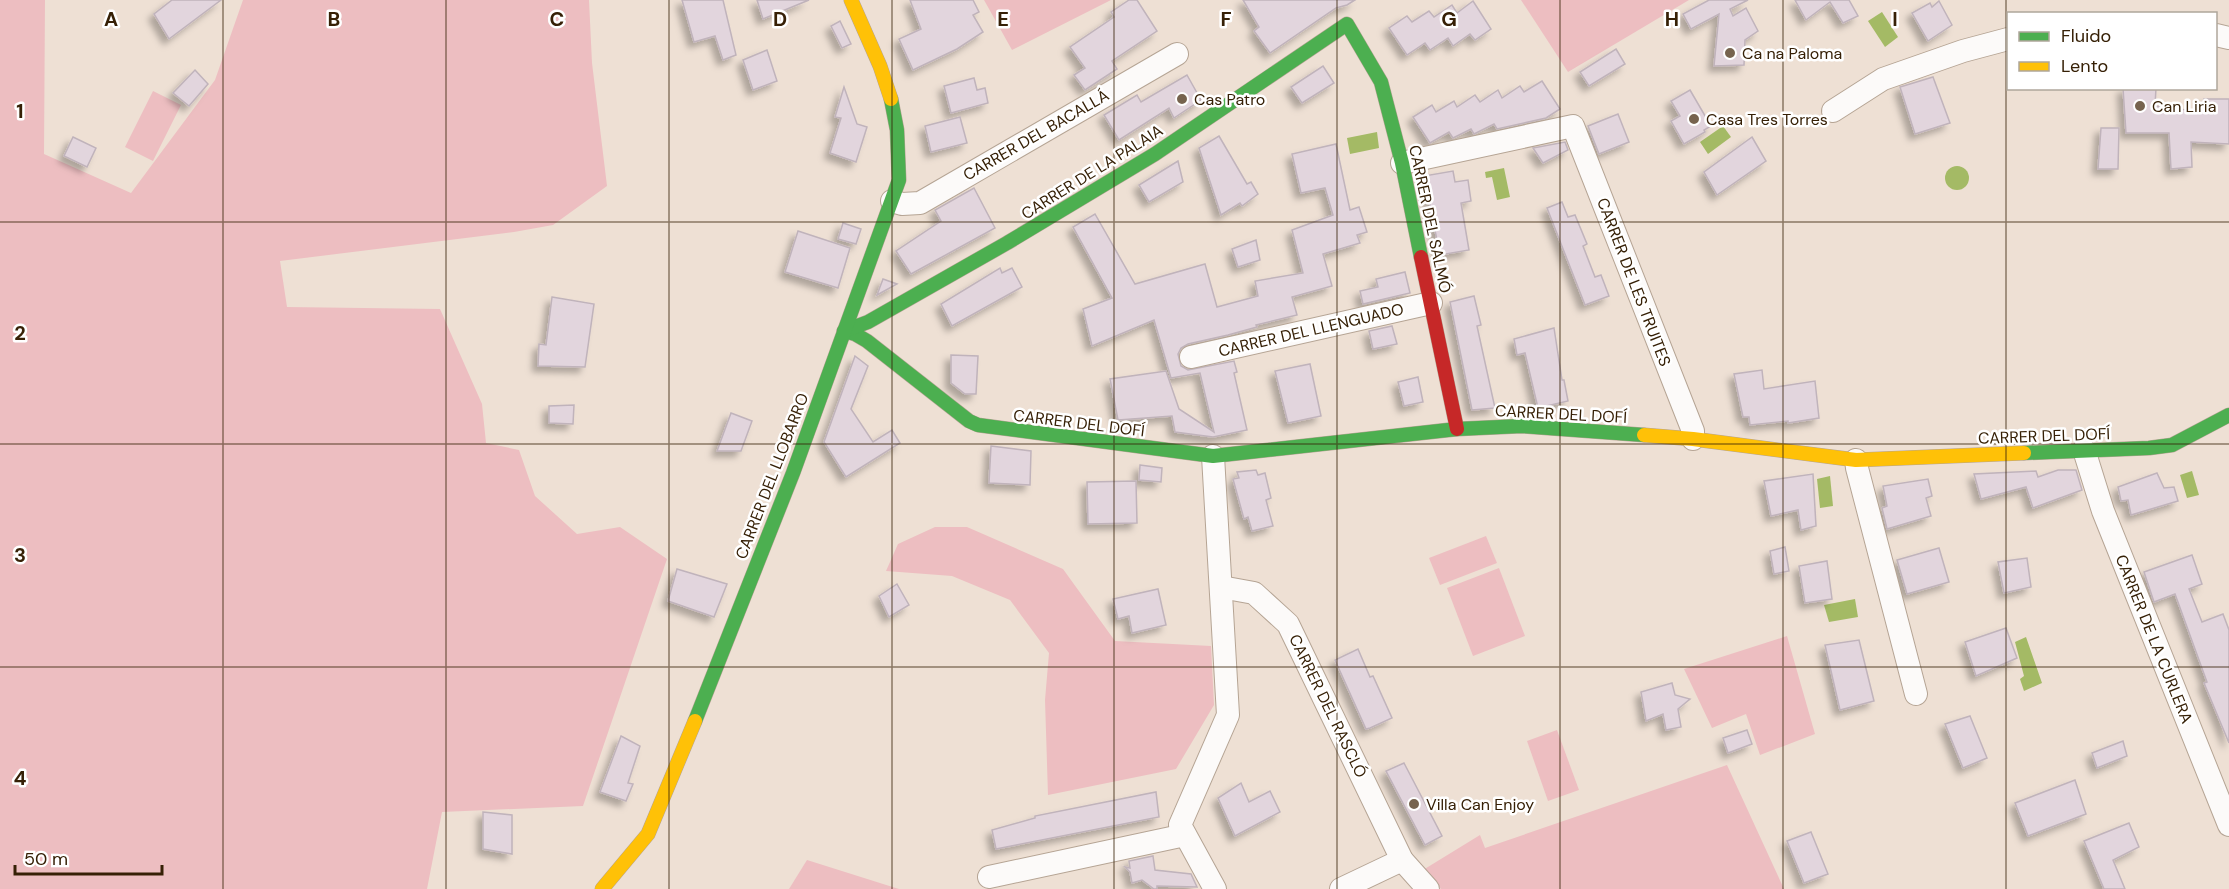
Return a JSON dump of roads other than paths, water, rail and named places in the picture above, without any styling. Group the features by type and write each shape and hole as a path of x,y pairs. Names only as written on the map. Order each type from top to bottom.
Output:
{"street":[{"name":"CARRER DEL LLOBARRO","path":"602,889 648,834 662,803 793,472 899,180 900,148 891,93 877,54 851,0"},
{"name":"CARRER DEL SALMÓ","path":"1347,24 1381,82 1402,163 1457,429"},
{"name":"CARRER DE LA PALAIA","path":"844,331 868,322 998,249 1155,154 1347,24"},
{"path":"1833,111 1883,79 1963,51 2007,39"},
{"name":"CARRER DEL BACALLÁ","path":"892,201 902,204 920,203 1177,54"},
{"name":"CARRER DE LES TRUITES","path":"1402,163 1573,126 1693,431 1693,439"},
{"name":"CARRER DEL LLENGUADO","path":"1191,357 1431,303"},
{"name":"CARRER DEL DOFÍ","path":"844,331 867,341 969,421 978,425 1213,456 1457,429 1536,426 1693,439 1856,460 2172,446 2229,415"},
{"name":"CARRER DE LA CURLERA","path":"2084,450 2103,511 2229,825"},
{"path":"1213,456 1228,715 1180,825 1215,889"},
{"path":"1856,460 1916,694"},
{"name":"CARRER DEL RASCLÓ","path":"1221,587 1254,593 1288,624 1402,860 1428,889"},
{"path":"989,877 1185,835"},
{"path":"1341,889 1402,860"}],"place":[{"name":"Ca na Paloma","path":"1730,53"},
{"name":"Cas Patro","path":"1182,99"},
{"name":"Can Liria","path":"2140,106"},
{"name":"Casa Tres Torres","path":"1694,119"},
{"name":"Villa Can Enjoy","path":"1414,804"}]}
